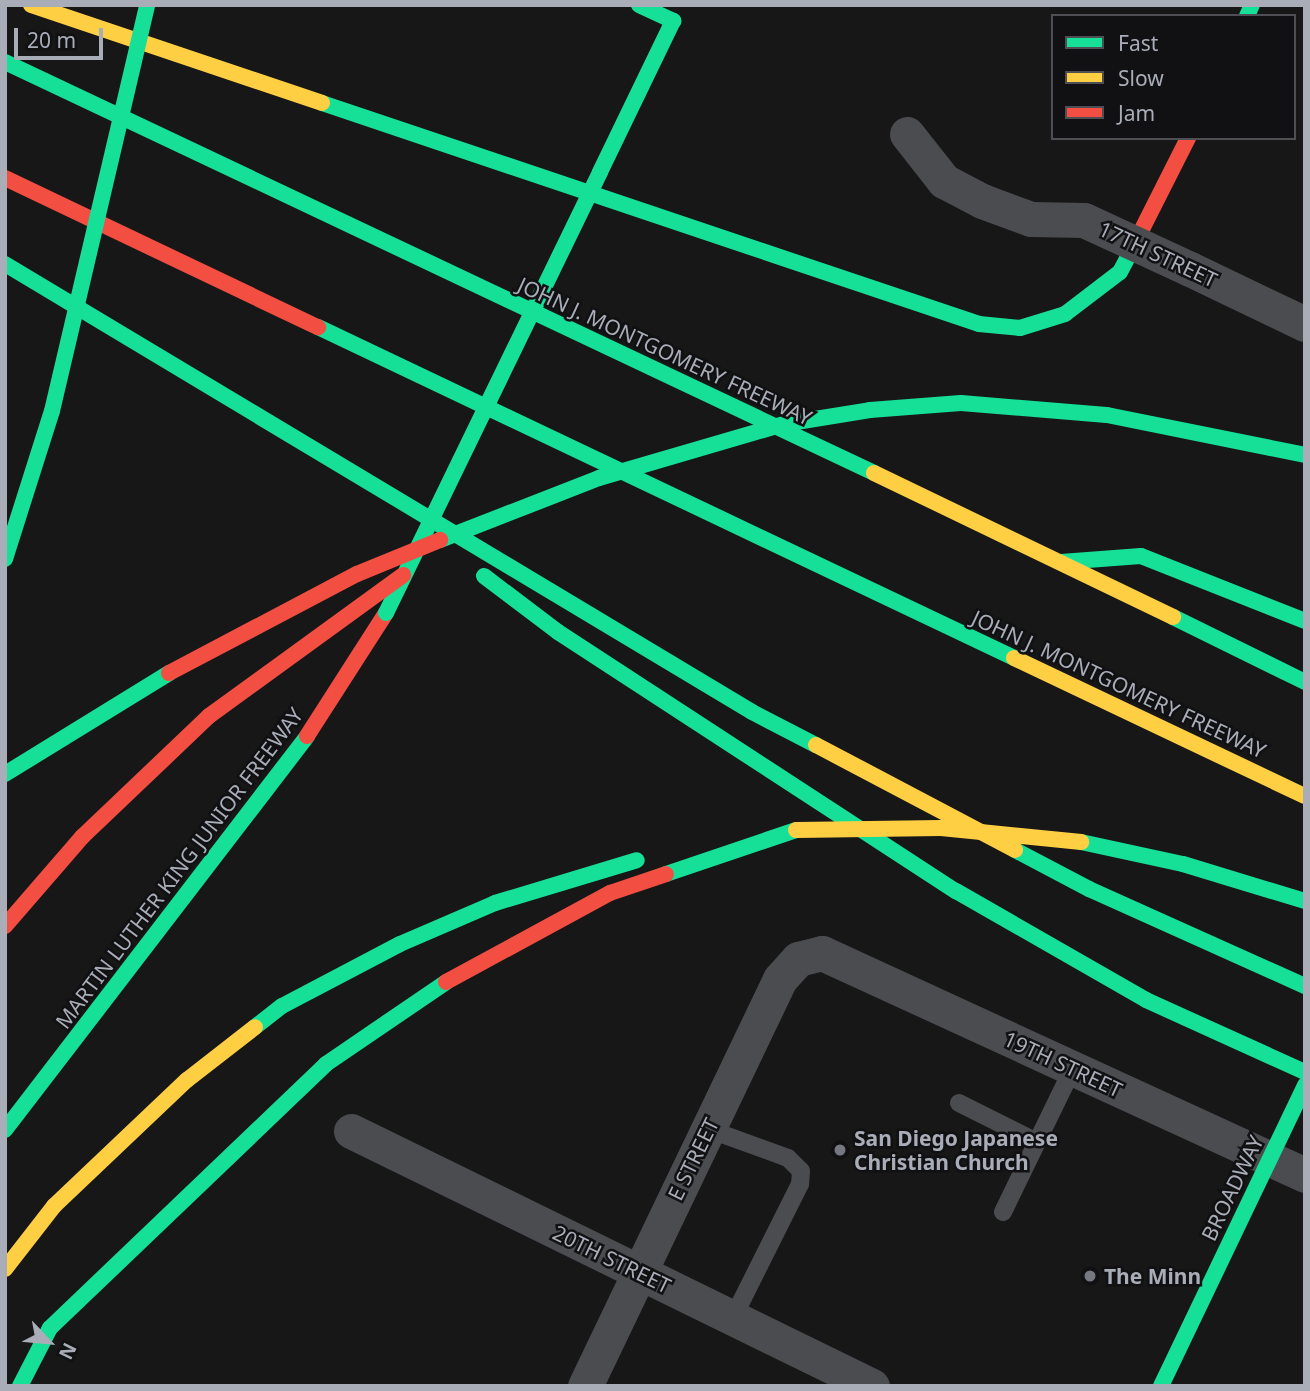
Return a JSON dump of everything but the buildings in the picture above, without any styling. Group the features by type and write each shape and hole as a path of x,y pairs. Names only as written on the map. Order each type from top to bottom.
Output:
{"main road":[{"path":"31,5 979,324 1020,328 1065,314 1120,272 1187,140"},
{"path":"5,559 52,411 147,5"},
{"path":"639,5 673,21"},
{"name":"MARTIN LUTHER KING JUNIOR FREEWAY","path":"5,1130 288,765 386,613 681,5"},
{"name":"JOHN J. MONTGOMERY FREEWAY","path":"5,62 1061,562 1305,682"},
{"name":"JOHN J. MONTGOMERY FREEWAY","path":"5,178 1305,796"},
{"path":"5,264 752,712 918,802 1089,889 1305,986"},
{"path":"5,774 125,699 281,611 503,514 599,478 784,425 870,410 961,403 1107,415 1305,455"},
{"path":"355,476 558,632 956,891 1146,1000 1305,1072"},
{"path":"5,926 82,837 209,716 355,607 503,514"},
{"path":"1061,562 1141,556 1305,621"},
{"path":"5,1269 54,1206 158,1107 282,1006 400,944 495,903 666,854 796,830 940,828 1081,842 1183,864 1305,901"},
{"path":"20,1386 50,1328 326,1064 462,971 610,893 796,830"},
{"name":"BROADWAY","path":"1161,1386 1305,1085"}],"street":[{"name":"17TH STREET","path":"907,134 944,181 982,201 1031,219 1084,220 1305,324"},
{"name":"19TH STREET","path":"822,953 1305,1175"},
{"name":"E STREET","path":"585,1386 780,979 798,959 822,953"},
{"name":"20TH STREET","path":"351,1131 872,1386"}],"lane":[{"path":"1003,1212 1073,1068"},
{"path":"959,1103 1037,1142"},
{"path":"708,1129 789,1158 801,1171 800,1184 733,1318"}],"traffic: fast":[{"path":"52,411 147,5"},
{"path":"639,5 673,21"},
{"path":"1248,14 1252,5"},
{"path":"600,172 673,21"},
{"path":"5,62 874,473"},
{"path":"322,103 979,324 1020,328 1065,314 1120,272 1131,251"},
{"path":"386,613 600,172"},
{"path":"5,264 752,712 816,745"},
{"path":"318,327 1014,658"},
{"path":"440,540 599,478 784,424 870,410 961,403 1107,415 1305,455"},
{"path":"5,559 52,411"},
{"path":"1061,562 1141,556 1305,621"},
{"path":"484,576 558,632 956,891 1146,1000 1305,1072"},
{"path":"1173,617 1305,682"},
{"path":"5,774 169,673"},
{"path":"5,1130 307,736"},
{"path":"666,874 796,830"},
{"path":"1081,842 1183,864 1305,901"},
{"path":"1015,850 1089,889 1305,986"},
{"path":"255,1027 282,1006 400,944 495,903 637,860"},
{"path":"20,1386 50,1328 326,1064 446,982"},
{"path":"1161,1386 1305,1085"}],"traffic: slow":[{"path":"31,5 322,103"},
{"path":"874,473 1173,617"},
{"path":"1014,658 1305,796"},
{"path":"816,745 1015,850"},
{"path":"796,830 941,828 1081,842"},
{"path":"5,1269 54,1206 187,1080 255,1027"}],"traffic: jam":[{"path":"1131,251 1187,140"},
{"path":"5,178 318,327"},
{"path":"169,673 357,574 440,540"},
{"path":"209,716 403,575"},
{"path":"307,736 386,613"},
{"path":"5,926 82,837 209,716"},
{"path":"446,982 610,893 666,874"}],"place":[{"name":"San Diego Japanese Christian Church","path":"840,1150"},
{"name":"The Minn","path":"1090,1276"}]}
